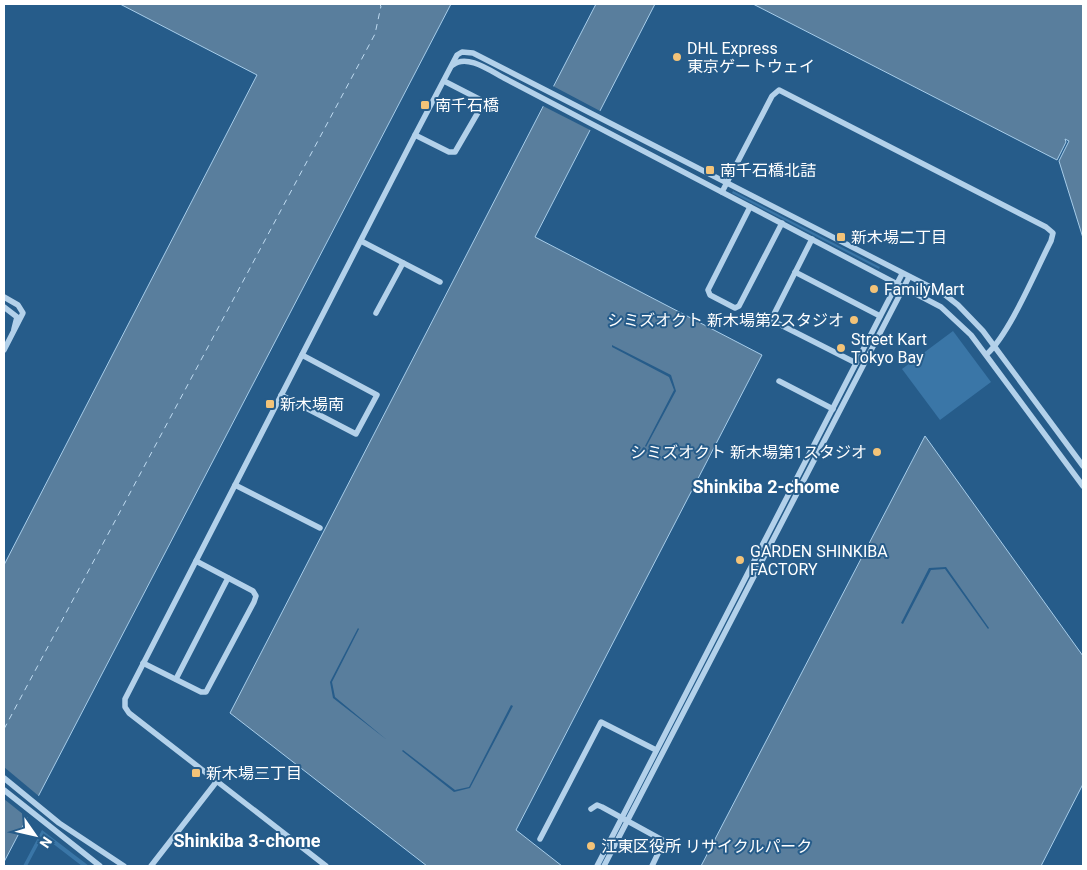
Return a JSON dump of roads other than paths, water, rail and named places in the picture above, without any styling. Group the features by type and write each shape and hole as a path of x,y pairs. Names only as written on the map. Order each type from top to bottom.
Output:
{"street":[{"path":"326,866 126,709 125,698 457,55 465,51 508,76 607,127 722,192 941,307 955,318 987,354 1083,486"},
{"path":"415,135 449,152 455,152 481,106 479,99 444,81"},
{"path":"722,192 772,96 779,90 1046,227 1052,233 1051,242 995,346 987,354"},
{"path":"607,127 727,183 944,294 958,305 995,346 1083,466"},
{"path":"750,206 708,290 710,295 733,307 740,306 782,223"},
{"path":"812,238 771,320 856,363"},
{"path":"361,241 440,282"},
{"path":"376,313 403,262"},
{"path":"795,272 880,316"},
{"path":"600,866 622,817 707,650 902,274"},
{"path":"600,866 628,822 909,277"},
{"path":"4,297 22,308 22,318 4,350"},
{"path":"4,307 17,317 13,331"},
{"path":"281,395 356,434 377,395 302,355"},
{"path":"779,381 832,409"},
{"path":"798,474 805,478"},
{"path":"235,484 320,528"},
{"path":"143,662 201,692 206,692 218,672 256,596 253,591 196,562"},
{"path":"176,679 228,578"},
{"path":"707,650 714,654"},
{"path":"540,840 601,722 656,750"},
{"path":"4,778 59,823 124,866"},
{"path":"151,866 218,782"},
{"path":"4,790 100,866"},
{"path":"591,809 602,806 664,841 652,866"}],"place":[{"name":"DHL Express 東京ゲートウェイ","path":"677,57"},
{"name":"南千石橋","path":"425,105"},
{"name":"南千石橋北詰","path":"710,170"},
{"name":"新木場二丁目","path":"841,237"},
{"name":"FamilyMart","path":"874,289"},
{"name":"シミズオクト 新木場第2スタジオ","path":"854,320"},
{"name":"Street Kart Tokyo Bay","path":"841,348"},
{"name":"新木場南","path":"270,404"},
{"name":"シミズオクト 新木場第1スタジオ","path":"877,452"},
{"name":"GARDEN SHINKIBA FACTORY","path":"740,560"},
{"name":"新木場三丁目","path":"196,773"},
{"name":"江東区役所 リサイクルパーク","path":"591,846"}],"district":[{"name":"Shinkiba 2-chome","path":"766,486"},
{"name":"Shinkiba 3-chome","path":"247,840"}]}
